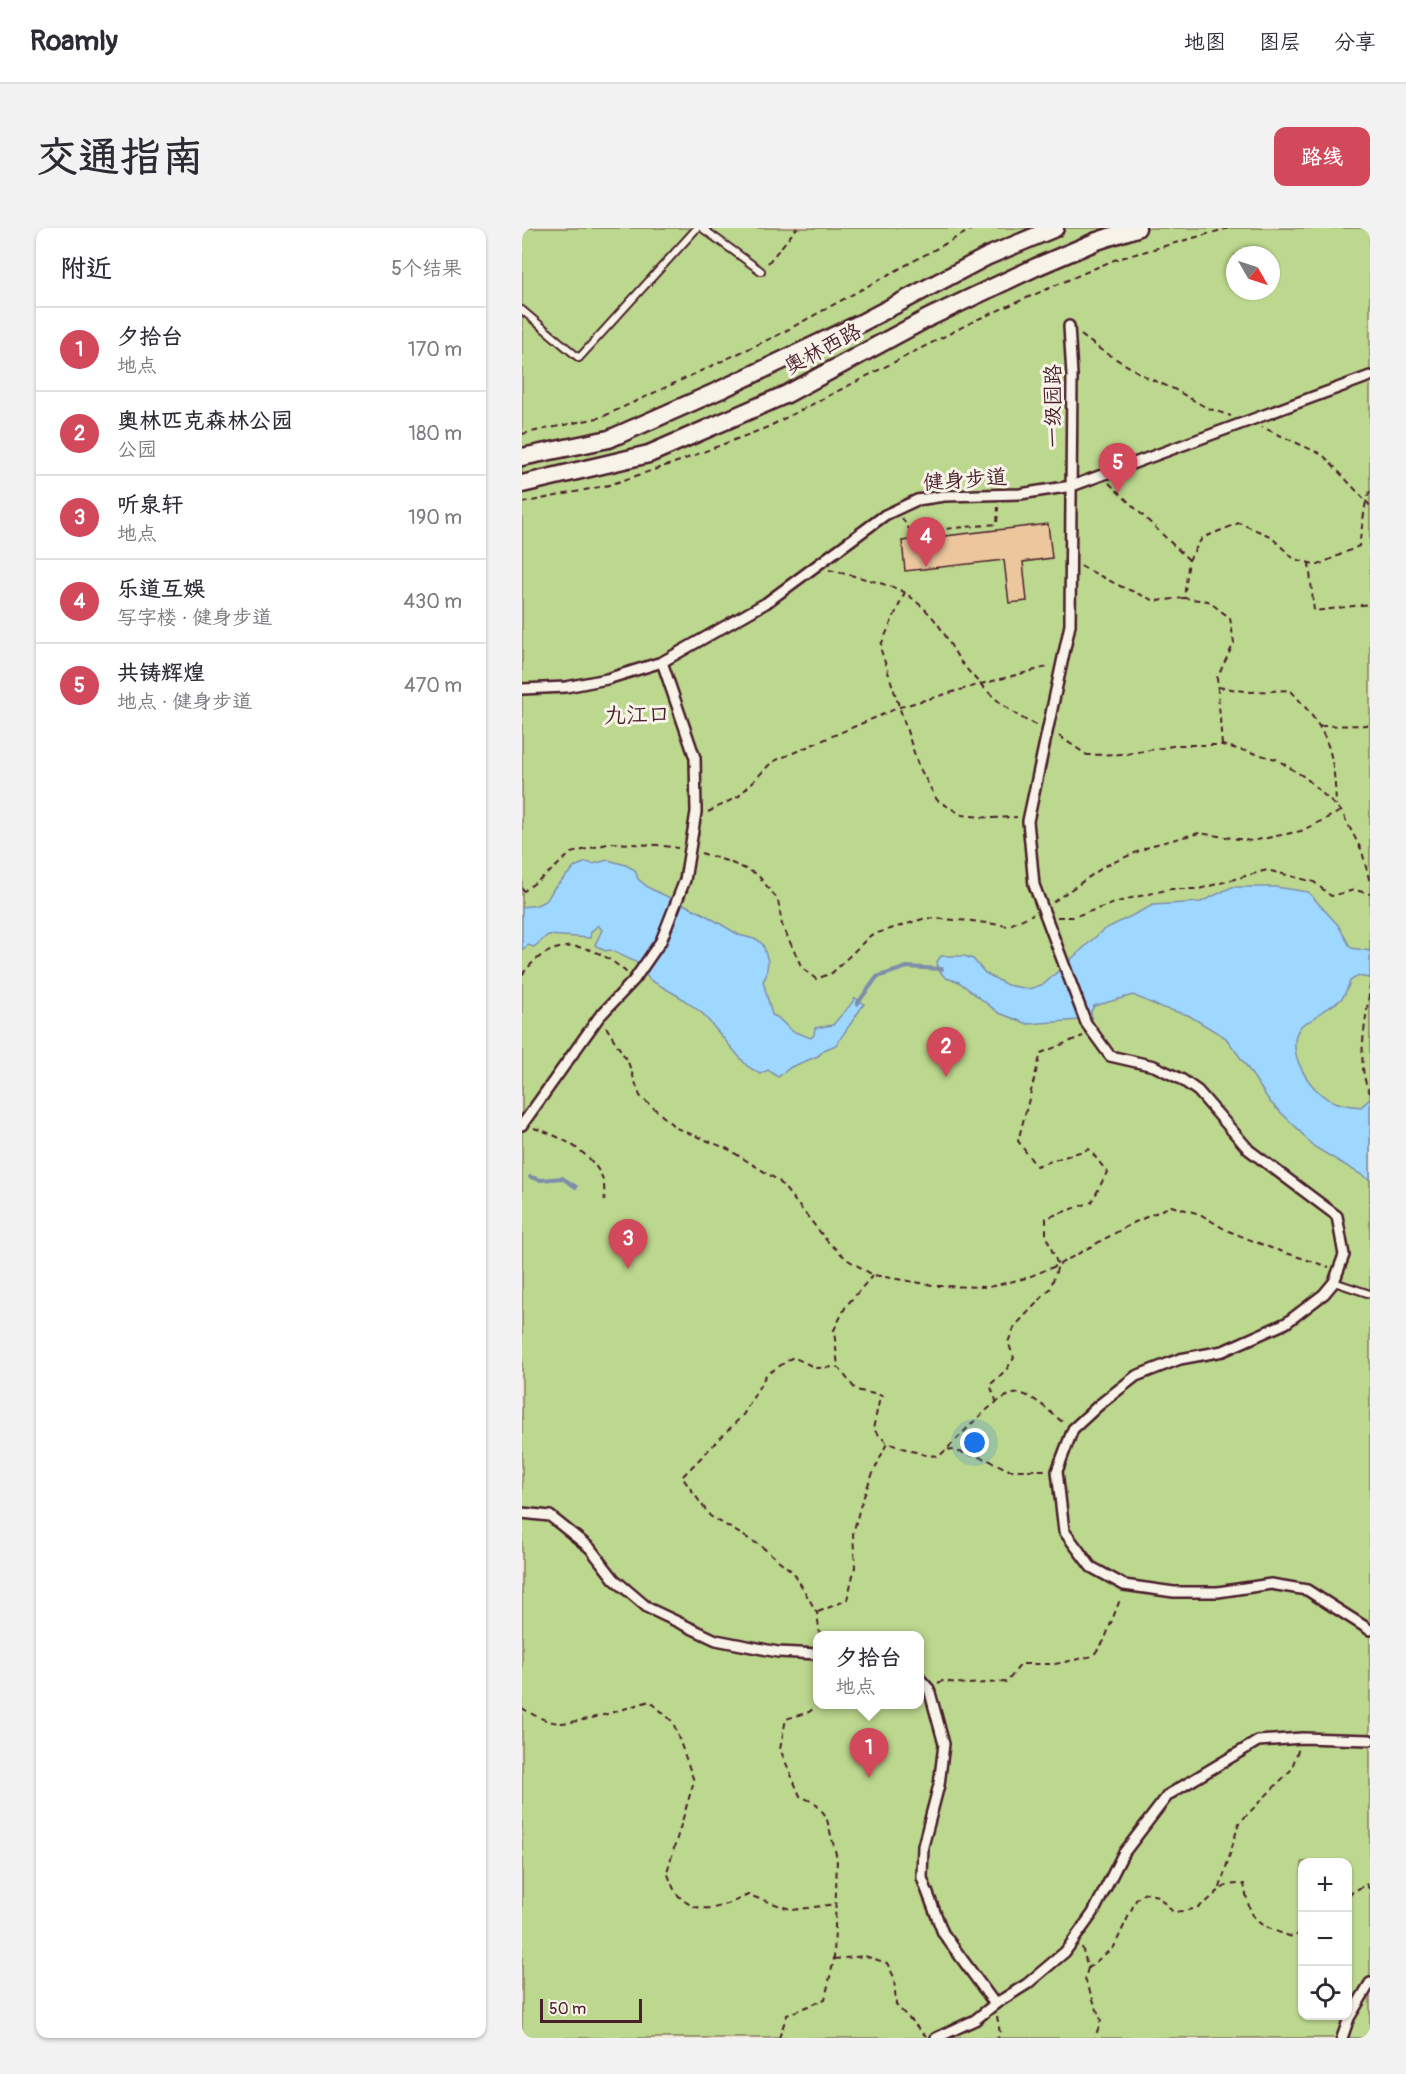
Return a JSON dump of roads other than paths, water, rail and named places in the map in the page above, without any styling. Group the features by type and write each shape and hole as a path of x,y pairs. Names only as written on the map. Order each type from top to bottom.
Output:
{"main road":[{"name":"奥林西路","path":"522,458 609,439 861,323 988,256 1054,228"},
{"name":"奥林西路","path":"522,484 649,454 787,394 928,318 1025,272 1097,241 1137,228"}],"street":[{"name":"一级园路","path":"1069,326 1072,375 1070,625 1029,816 1034,885 1086,1023 1110,1056 1154,1066 1181,1078 1198,1091 1249,1150 1337,1216 1344,1255 1334,1282"},
{"name":"健身步道","path":"522,689 566,687 608,679 662,662 708,638 766,603 885,515 917,500 944,496 1020,494 1072,486 1370,376"},
{"path":"522,1124 599,1017 637,976 661,941 685,880 695,818 695,758 662,662"},
{"path":"1334,1282 1324,1294 1286,1323 1223,1351 1180,1359 1136,1376 1073,1429 1057,1471 1064,1531 1091,1567 1124,1585 1174,1593 1218,1592 1272,1584 1307,1590 1370,1630"},
{"path":"522,1513 550,1516 590,1548 614,1579 648,1608 716,1640 778,1652 813,1654"},
{"path":"924,1683 929,1689 944,1744 939,1785 923,1846 922,1878 943,1933 995,2004"},
{"path":"936,2038 975,2020 1027,1984 1065,1952 1092,1913 1123,1854 1168,1795 1258,1741 1302,1738 1370,1740"},
{"path":"1342,2038 1349,2018 1370,1983"}],"lane":[{"path":"522,310 579,357 697,228"},
{"path":"702,228 760,271"},
{"path":"1334,1282 1370,1294"}],"water":[{"path":"608,860 635,870 638,879 649,888 702,913 739,935 758,940 763,945 768,961 763,981 772,1015 792,1031 811,1038 815,1028 833,1025 855,998 864,1004 836,1045 824,1050 818,1056 791,1067 778,1077 768,1070 760,1074 747,1066 702,1013 650,980 636,962 595,945 602,930 598,925 591,932 590,938 548,935 534,947 528,945 522,950 522,907 537,905 547,900 554,888 575,867 586,862 593,864"},
{"path":"1232,887 1276,887 1308,892 1338,925 1351,948 1370,951 1370,978 1358,976 1350,981 1341,999 1301,1026 1296,1035 1295,1045 1300,1067 1306,1078 1322,1095 1337,1103 1361,1107 1370,1099 1370,1180 1313,1146 1270,1102 1226,1038 1188,1015 1160,1007 1133,995 1094,1006 1091,1011 1092,1019 1028,1024 999,1013 959,982 946,978 938,968 937,962 941,956 964,956 973,959 985,973 1007,985 1029,989 1044,984 1103,930 1153,905 1201,902"}],"waterway":[{"path":"857,1004 877,977 907,967 942,969"},
{"path":"530,1177 541,1180 562,1178 576,1187"}],"place":[{"name":"共铸辉煌","path":"1118,493"},
{"name":"乐道互娱","path":"926,567"},
{"name":"奥林匹克森林公园","path":"946,1077"},
{"name":"听泉轩","path":"628,1269"},
{"name":"夕拾台","path":"869,1778"}],"district":[{"name":"九江口","path":"637,715"}]}
